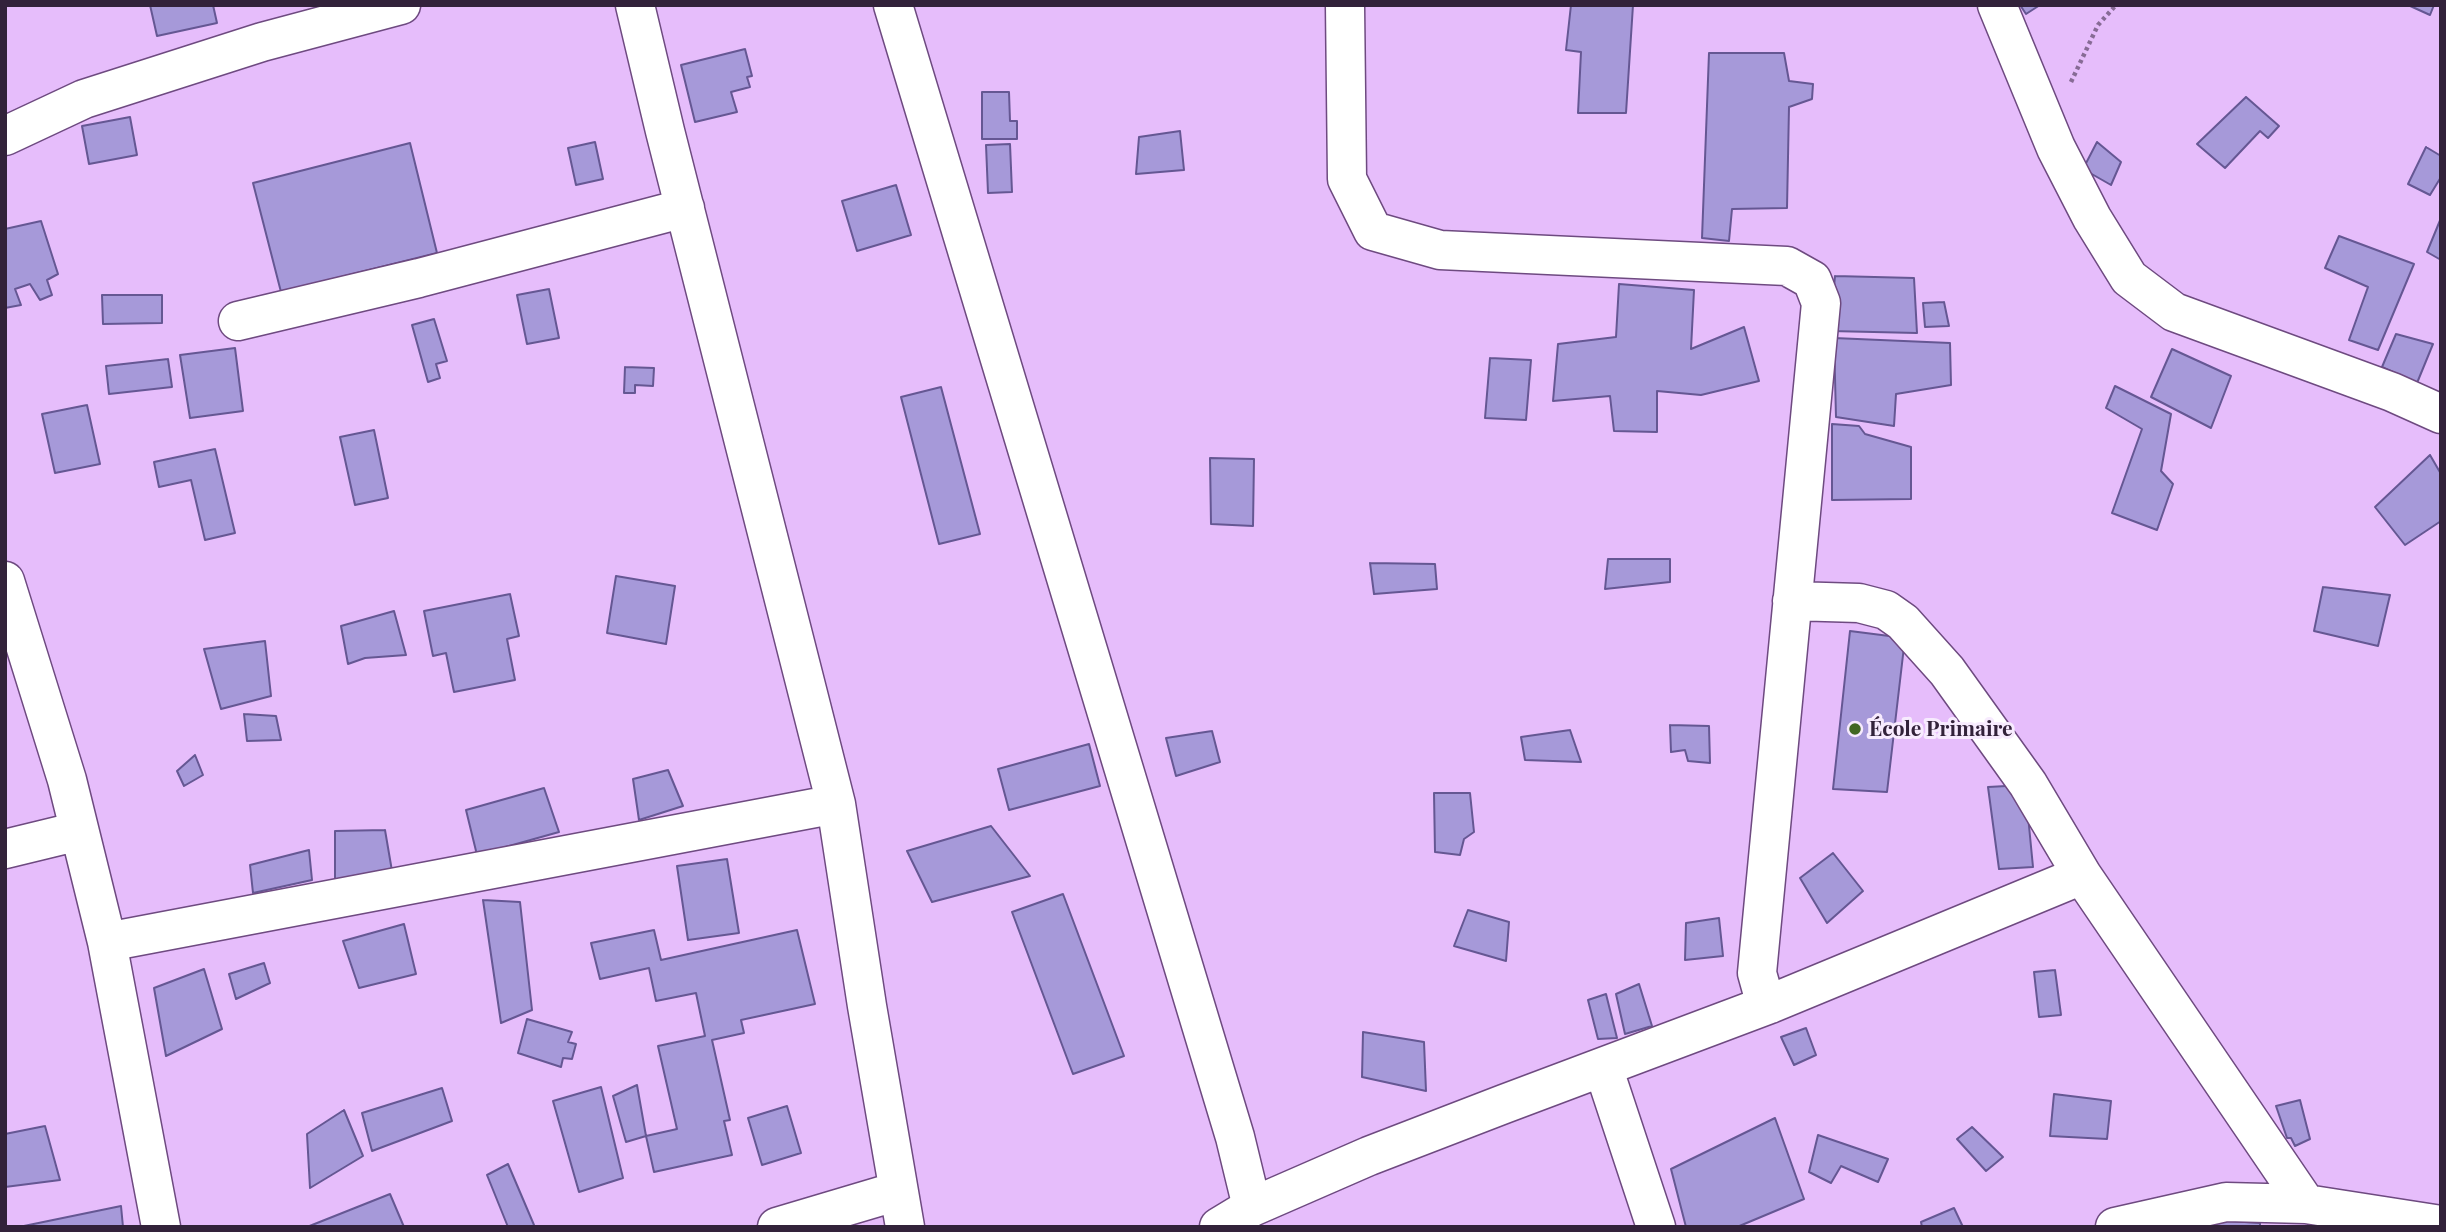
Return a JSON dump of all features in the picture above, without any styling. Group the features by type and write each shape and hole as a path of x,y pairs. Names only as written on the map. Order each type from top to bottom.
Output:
{"street":[{"path":"5,136 84,99 262,42 401,5"},
{"path":"635,5 836,804 902,1209 777,1227"},
{"path":"893,5 1227,1111 1252,1207"},
{"path":"1345,5 1347,179 1373,231 1440,250 1787,266 1812,280 1821,303 1757,973 1762,991 1770,1004"},
{"path":"1997,5 2056,148 2092,218 2129,278 2174,313 2392,392 2441,414"},
{"path":"238,321 419,278 685,208"},
{"path":"5,581 67,780 107,942 162,1227"},
{"path":"1792,601 1859,603 1886,610 1903,622 1947,671 2028,784 2082,875 2306,1204"},
{"path":"107,942 836,804"},
{"path":"5,849 79,831"},
{"path":"1219,1227 1252,1207 1369,1156 1770,1004 2082,875"},
{"path":"1603,1067 1656,1227"},
{"path":"2115,1227 2226,1202 2306,1204 2441,1225"}],"path":[{"path":"2056,148 2060,106 2098,24 2116,5"}],"building":[{"path":"150,5 213,5 217,23 157,36"},
{"path":"1571,5 1633,5 1626,113 1578,113 1581,52 1566,50"},
{"path":"2020,5 2040,5 2026,14"},
{"path":"2408,5 2434,5 2430,15"},
{"path":"745,49 752,76 747,77 750,87 731,92 737,112 695,122 681,65"},
{"path":"1709,53 1784,53 1789,81 1813,84 1812,99 1789,107 1787,208 1732,209 1729,241 1702,238"},
{"path":"982,92 1009,92 1010,121 1017,121 1017,139 982,139"},
{"path":"2246,97 2279,126 2268,138 2260,131 2225,168 2197,144"},
{"path":"130,117 137,155 89,164 82,126"},
{"path":"1180,131 1184,170 1136,174 1139,137"},
{"path":"595,142 603,179 576,185 568,148"},
{"path":"2097,142 2121,162 2111,185 2083,169"},
{"path":"410,143 437,253 281,292 253,183"},
{"path":"1010,144 1012,192 988,193 986,145"},
{"path":"2426,147 2441,156 2441,177 2430,195 2408,184"},
{"path":"896,185 911,235 857,251 842,201"},
{"path":"2441,218 2441,260 2427,252"},
{"path":"41,221 58,274 47,280 52,295 40,300 30,284 15,289 21,305 5,308 5,229"},
{"path":"2339,236 2414,264 2378,350 2349,340 2368,287 2325,268"},
{"path":"1835,276 1914,278 1917,333 1830,331"},
{"path":"1619,284 1694,290 1691,349 1744,327 1759,381 1701,395 1657,391 1657,432 1614,431 1610,396 1553,401 1558,344 1616,337"},
{"path":"549,289 559,338 527,344 517,295"},
{"path":"102,295 162,295 162,323 103,324"},
{"path":"1944,302 1949,326 1925,327 1923,303"},
{"path":"434,319 447,361 436,364 440,378 428,382 412,325"},
{"path":"2396,334 2433,344 2417,383 2382,367"},
{"path":"1834,338 1950,343 1951,385 1896,394 1894,426 1836,417"},
{"path":"235,348 243,411 190,418 180,355"},
{"path":"2172,349 2231,376 2211,428 2151,397"},
{"path":"1490,358 1531,360 1526,420 1485,418"},
{"path":"168,359 172,387 109,394 106,366"},
{"path":"625,367 654,368 653,386 635,385 635,393 624,393"},
{"path":"2115,386 2171,414 2161,471 2173,484 2157,530 2112,513 2142,429 2106,408"},
{"path":"941,387 980,534 939,544 901,397"},
{"path":"87,405 100,464 55,473 42,414"},
{"path":"1832,424 1859,426 1865,434 1911,447 1911,499 1832,500"},
{"path":"374,430 388,498 355,505 340,437"},
{"path":"215,449 235,533 205,540 191,480 159,487 154,462"},
{"path":"2430,455 2441,474 2441,521 2405,545 2375,507"},
{"path":"1210,458 1254,459 1253,526 1211,524"},
{"path":"1608,559 1670,559 1670,582 1605,589"},
{"path":"1370,563 1435,564 1437,589 1374,594"},
{"path":"616,576 675,586 666,644 607,633"},
{"path":"2323,587 2390,595 2378,646 2314,631"},
{"path":"510,594 519,636 507,639 515,680 454,692 446,653 433,656 424,611"},
{"path":"394,611 406,655 365,658 348,664 341,626"},
{"path":"1850,631 1905,638 1887,792 1833,789"},
{"path":"265,641 271,696 221,709 204,649"},
{"path":"244,714 276,716 281,740 247,741"},
{"path":"1670,725 1709,726 1710,763 1688,761 1685,750 1671,752"},
{"path":"1570,730 1581,762 1525,760 1521,737"},
{"path":"1212,731 1220,762 1176,776 1166,738"},
{"path":"1089,744 1100,786 1009,810 998,769"},
{"path":"195,755 203,775 184,786 177,771"},
{"path":"668,770 683,806 639,820 633,779"},
{"path":"2025,785 2033,867 1999,869 1988,787"},
{"path":"544,788 559,832 477,855 466,810"},
{"path":"1434,793 1470,793 1474,832 1464,839 1460,855 1435,852"},
{"path":"991,826 1030,876 932,902 907,851"},
{"path":"385,830 392,871 335,882 335,831"},
{"path":"309,850 312,880 253,893 250,865"},
{"path":"1833,853 1863,891 1827,923 1800,878"},
{"path":"727,859 739,933 688,940 677,866"},
{"path":"1063,894 1124,1056 1073,1074 1012,912"},
{"path":"483,900 520,902 532,1010 501,1023"},
{"path":"1468,910 1509,922 1506,961 1454,946"},
{"path":"1719,918 1723,956 1685,960 1686,923"},
{"path":"404,924 416,974 359,988 343,941"},
{"path":"654,930 661,960 797,930 815,1004 741,1020 744,1033 712,1040 730,1120 724,1121 732,1155 654,1172 646,1136 677,1129 658,1046 705,1036 696,993 656,1001 649,968 600,979 591,943"},
{"path":"264,963 270,983 236,999 229,974"},
{"path":"204,969 222,1029 166,1056 154,988"},
{"path":"2055,970 2061,1015 2039,1017 2034,972"},
{"path":"1639,984 1652,1026 1625,1034 1616,994"},
{"path":"1606,994 1617,1038 1598,1039 1588,1000"},
{"path":"527,1019 572,1032 568,1042 576,1044 572,1059 563,1058 561,1067 518,1053"},
{"path":"1806,1028 1816,1055 1794,1065 1781,1037"},
{"path":"1363,1032 1424,1042 1426,1091 1362,1077"},
{"path":"637,1085 646,1136 626,1142 613,1096"},
{"path":"601,1087 623,1178 579,1192 553,1101"},
{"path":"442,1088 452,1121 372,1151 362,1113"},
{"path":"2054,1094 2111,1101 2107,1139 2050,1136"},
{"path":"2300,1100 2310,1139 2295,1146 2291,1138 2287,1138 2276,1106"},
{"path":"787,1106 801,1153 762,1165 748,1118"},
{"path":"344,1110 363,1156 310,1188 307,1134"},
{"path":"1775,1118 1804,1199 1737,1227 1686,1227 1671,1169"},
{"path":"45,1126 60,1180 5,1187 5,1134"},
{"path":"1972,1127 2003,1157 1986,1171 1957,1139"},
{"path":"1818,1135 1888,1159 1878,1182 1841,1166 1831,1183 1809,1172"},
{"path":"508,1164 534,1225 531,1227 508,1227 487,1175"},
{"path":"390,1194 404,1227 307,1227"},
{"path":"121,1206 123,1227 19,1227"},
{"path":"1954,1208 1963,1227 1922,1227 1921,1222"},
{"path":"2213,1220 2260,1223 2260,1227 2213,1227"}],"place":[{"name":"École Primaire","path":"1855,729"}]}
